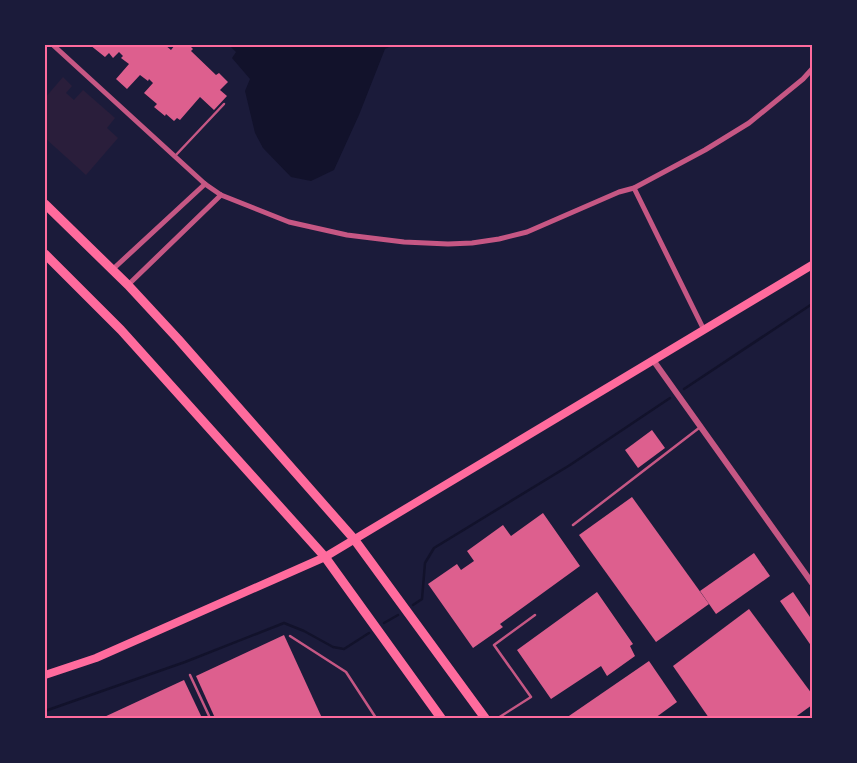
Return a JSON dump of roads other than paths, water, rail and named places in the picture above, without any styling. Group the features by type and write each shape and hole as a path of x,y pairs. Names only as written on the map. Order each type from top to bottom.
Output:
{"highway":[{"path":"45,204 128,285 178,339 354,539 485,718"},
{"path":"45,254 121,330 325,557 441,718"}],"main road":[{"path":"45,675 96,658 325,557 812,265"}],"street":[{"path":"53,45 204,184 221,195 289,222 347,235 404,242 448,244 499,239 527,232 619,192 634,188 705,150 749,123 803,79 812,69"},
{"path":"112,270 204,184"},
{"path":"634,188 704,330"},
{"path":"128,285 221,195"},
{"path":"653,360 812,583"}],"lane":[{"path":"174,157 224,104"},
{"path":"574,525 700,427"},
{"path":"498,718 531,697 494,645 535,615"},
{"path":"290,636 346,672 376,718"},
{"path":"190,675 210,718"}],"waterway":[{"path":"684,389 812,304"},
{"path":"413,605 422,599 425,563 434,548 570,465 670,398"},
{"path":"384,623 398,615"},
{"path":"45,711 185,662 284,623 304,631 333,647 344,649 369,633"}]}
